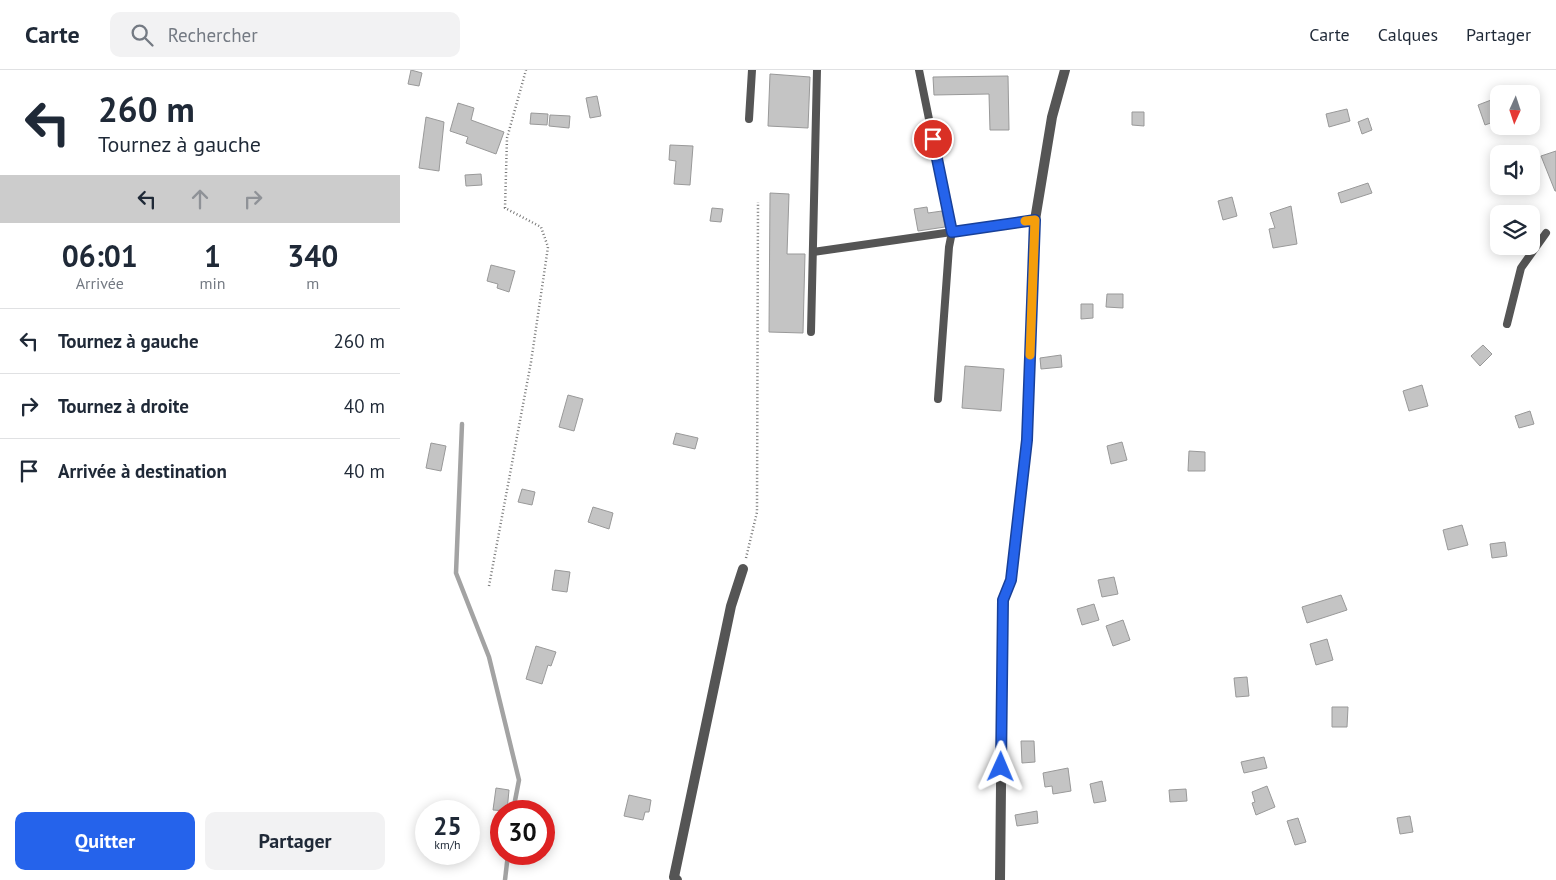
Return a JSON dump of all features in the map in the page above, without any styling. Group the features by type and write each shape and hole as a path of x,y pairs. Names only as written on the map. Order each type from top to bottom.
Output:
{"street":[{"path":"1000,880 1003,600 1011,580 1027,440 1035,220 1052,117 1065,70"},
{"path":"676,880 674,877 731,606 743,569"}],"lane":[{"path":"749,119 752,70"},
{"path":"811,332 817,70"},
{"path":"919,70 952,232 949,247 938,399"},
{"path":"813,252 1035,220"},
{"path":"1508,324 1521,268 1546,233"}],"path":[{"path":"489,586 531,362 548,247 541,227 505,208 507,138 526,70"},
{"path":"743,569 757,512 758,202"}],"building":[{"path":"411,70 422,73 419,86 408,84"},
{"path":"770,74 810,77 808,128 768,126"},
{"path":"1008,76 1009,130 990,130 989,94 934,95 933,77"},
{"path":"597,96 601,116 590,118 586,98"},
{"path":"1490,100 1490,123 1485,125 1478,105"},
{"path":"458,103 474,108 471,120 504,132 496,154 466,143 468,137 450,131"},
{"path":"1347,109 1350,121 1329,127 1326,114"},
{"path":"1132,112 1144,112 1144,126 1132,125"},
{"path":"531,113 548,114 547,125 530,124"},
{"path":"550,115 570,116 569,128 549,126"},
{"path":"426,117 444,122 439,171 419,168"},
{"path":"1368,118 1372,130 1362,134 1358,122"},
{"path":"670,145 693,146 690,185 674,184 676,161 669,160"},
{"path":"1556,151 1556,191 1555,191 1541,156"},
{"path":"481,174 482,185 466,186 465,175"},
{"path":"1368,183 1372,193 1341,203 1338,193"},
{"path":"770,193 789,194 787,254 805,254 803,333 769,332"},
{"path":"1232,197 1237,216 1223,220 1218,201"},
{"path":"1291,206 1297,244 1273,248 1269,229 1275,228 1270,213"},
{"path":"927,207 928,213 942,211 945,227 918,231 914,209"},
{"path":"712,208 723,209 721,222 710,221"},
{"path":"491,265 515,271 509,292 497,288 498,284 487,281"},
{"path":"1107,294 1123,294 1123,308 1106,307"},
{"path":"1081,304 1093,304 1093,318 1081,319"},
{"path":"1483,345 1492,354 1480,366 1471,356"},
{"path":"1061,355 1062,367 1041,369 1040,358"},
{"path":"965,366 1004,369 1001,411 962,408"},
{"path":"1422,385 1428,406 1409,411 1403,391"},
{"path":"568,395 583,399 574,431 559,427"},
{"path":"1530,411 1534,424 1519,428 1515,416"},
{"path":"676,433 698,438 695,449 673,444"},
{"path":"1122,442 1127,460 1111,464 1107,446"},
{"path":"431,443 446,446 441,471 426,468"},
{"path":"1189,451 1205,452 1205,471 1188,471"},
{"path":"522,489 535,492 532,505 518,502"},
{"path":"593,507 613,513 609,529 588,522"},
{"path":"1462,525 1468,545 1448,550 1443,530"},
{"path":"1505,542 1507,556 1492,558 1490,544"},
{"path":"555,570 570,572 567,592 552,590"},
{"path":"1114,577 1118,594 1102,597 1098,580"},
{"path":"1341,595 1347,610 1307,623 1302,607"},
{"path":"1094,604 1099,620 1082,625 1077,609"},
{"path":"1123,620 1130,640 1113,646 1106,626"},
{"path":"1327,639 1333,660 1316,665 1310,644"},
{"path":"536,646 556,652 551,666 548,665 542,684 526,679"},
{"path":"1247,677 1249,696 1236,697 1234,678"},
{"path":"1332,707 1348,707 1347,727 1332,727"},
{"path":"1021,741 1034,741 1035,762 1022,763"},
{"path":"1264,757 1267,768 1244,773 1241,762"},
{"path":"1068,768 1071,791 1053,794 1052,786 1045,787 1043,773"},
{"path":"1102,781 1106,801 1094,803 1090,784"},
{"path":"1267,786 1275,807 1256,815 1252,803 1255,802 1252,792"},
{"path":"496,788 509,790 508,800 494,800"},
{"path":"1186,789 1187,801 1170,802 1169,790"},
{"path":"629,795 651,800 649,812 645,812 643,820 624,816"},
{"path":"1037,811 1038,823 1017,826 1015,815"},
{"path":"1410,816 1413,832 1400,834 1397,818"},
{"path":"1298,818 1306,842 1295,845 1287,821"}],"waterway":[{"path":"462,424 456,573 489,657 519,780 515,800"},
{"path":"505,880 507,865"}],"slow traffic":[{"path":"1025,221 1035,220 1030,355"}],"route":[{"path":"933,139 952,232 1035,220 1027,440 1011,580 1003,600 1001,767"}]}
